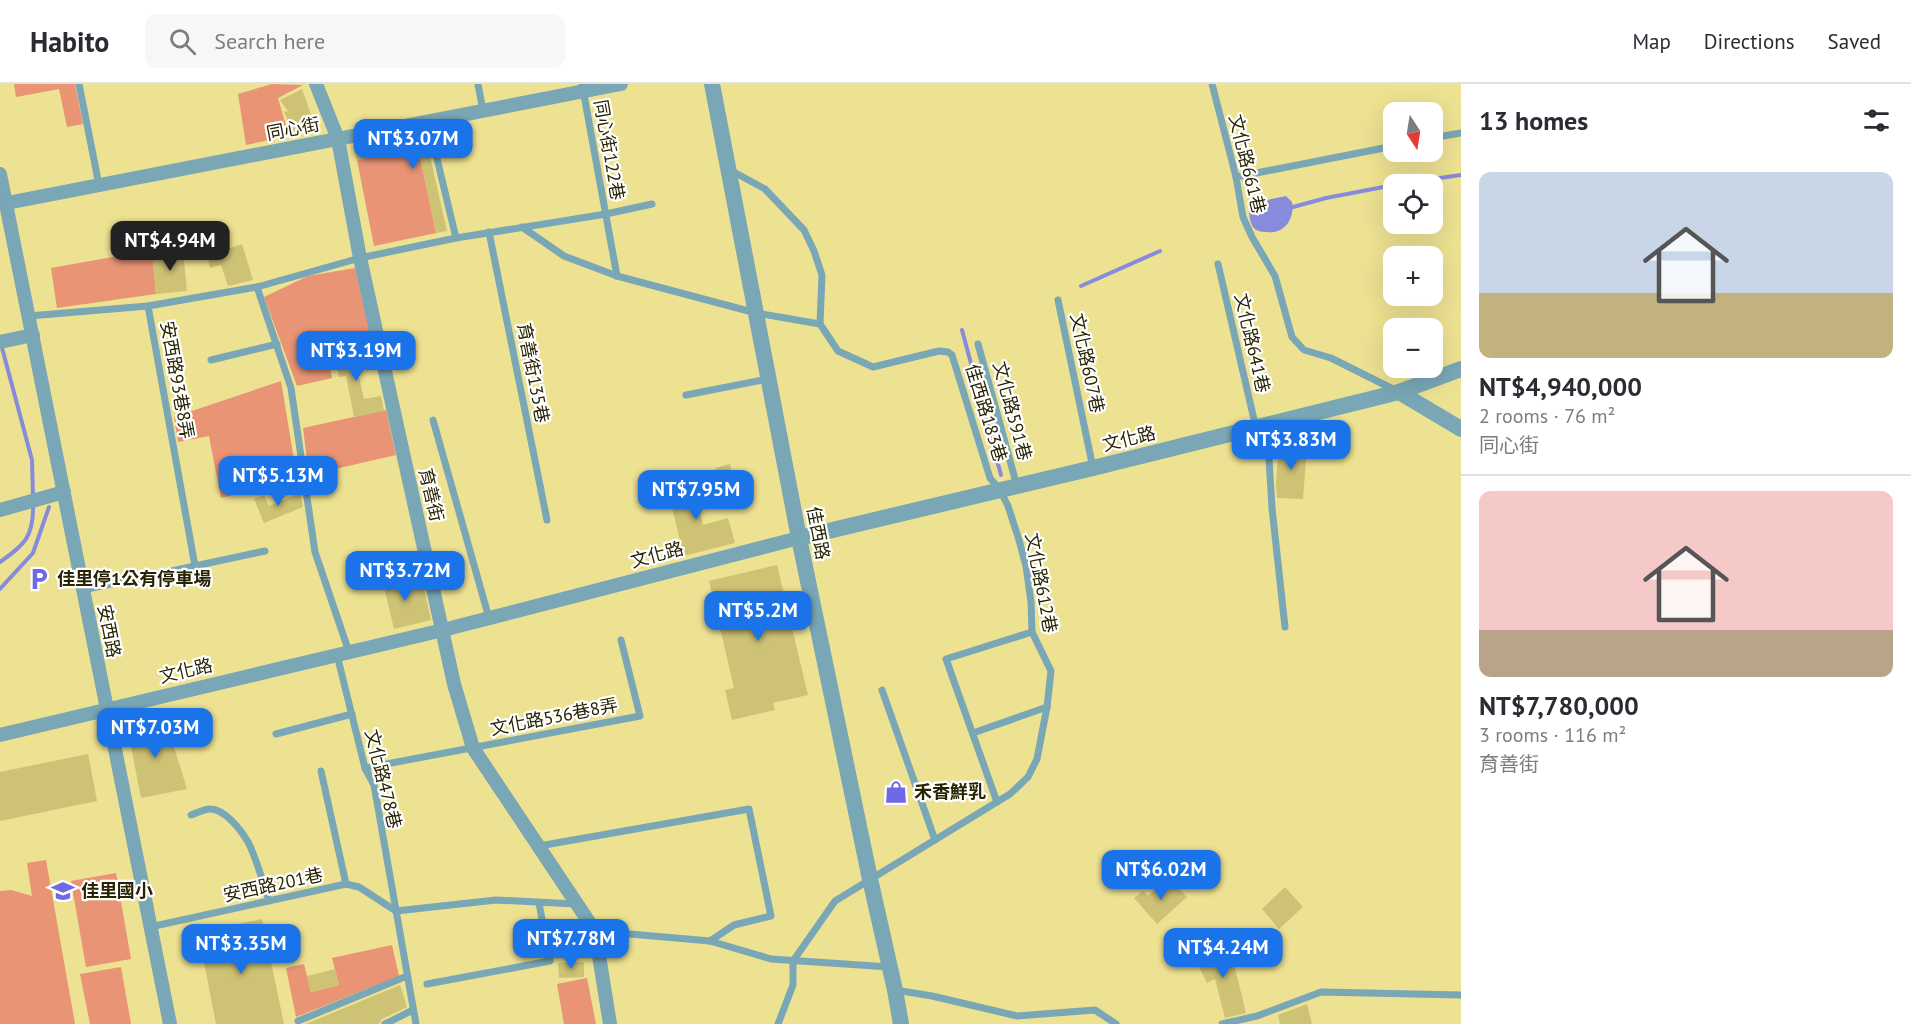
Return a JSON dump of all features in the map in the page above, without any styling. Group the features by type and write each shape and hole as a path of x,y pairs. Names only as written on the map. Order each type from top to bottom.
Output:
{"street":[{"name":"育善街","path":"316,84 338,139 360,258 454,684 473,748 595,931 610,1024"},
{"name":"同心街","path":"7,203 483,111 582,88 621,84"},
{"name":"佳西路","path":"712,84 799,538 901,1024"},
{"name":"安西路","path":"0,174 170,1024"},
{"path":"2,341 33,335"},
{"name":"文化路","path":"0,735 443,630 799,538 1399,393 1461,369"},
{"path":"1399,393 1461,429"},
{"path":"0,510 64,492"}],"lane":[{"path":"79,84 99,185"},
{"path":"478,84 483,111"},
{"name":"文化路661巷","path":"1212,84 1236,177 1243,216 1252,237 1275,276 1292,337 1304,350 1331,358 1399,393"},
{"name":"同心街122巷","path":"582,88 617,276"},
{"path":"428,121 456,238"},
{"path":"1443,136 1461,133"},
{"path":"1236,177 1383,148"},
{"path":"522,227 564,256 617,276 756,313 820,324 822,275 804,230 765,189 728,169"},
{"name":"同心街122巷","path":"606,214 652,204"},
{"path":"29,316 148,306 257,287 360,258 489,232 606,214"},
{"name":"育善街135巷","path":"489,232 547,520"},
{"name":"文化路641巷","path":"1218,264 1260,427 1268,442 1272,508 1286,627"},
{"name":"文化路478巷","path":"257,287 291,388 315,552 343,654 352,714 365,768 374,785 416,1024"},
{"name":"文化路607巷","path":"1058,300 1094,468"},
{"name":"安西路93巷8弄","path":"148,306 195,566"},
{"name":"佳西路183巷","path":"820,324 838,351 873,367 939,351 952,355 990,478 1000,490"},
{"path":"210,360 277,344"},
{"name":"文化路591巷","path":"978,344 1017,486"},
{"path":"686,395 768,379"},
{"path":"433,420 489,618"},
{"name":"文化路612巷","path":"793,961 835,901 1010,794 1028,777 1037,759 1051,671 1032,632 1026,566 1008,506 1000,490"},
{"path":"83,590 266,551"},
{"path":"997,802 946,659 1032,632"},
{"name":"文化路536巷8弄","path":"365,768 640,717 621,640"},
{"path":"882,690 935,840"},
{"path":"973,733 1047,707"},
{"path":"276,734 352,714"},
{"path":"321,771 346,884"},
{"path":"191,815 209,809 218,811 237,828 249,843 269,901"},
{"path":"538,846 749,809 771,916 734,925 710,940"},
{"name":"安西路201巷","path":"150,927 346,884 359,887 396,911"},
{"path":"396,911 496,900 577,904"},
{"path":"427,984 550,961 539,903"},
{"path":"595,931 710,940 771,959 889,967"},
{"path":"777,1024 793,985 793,961"},
{"path":"298,1021 407,976"},
{"path":"895,990 932,996 1017,1016 1095,1010 1116,1024"},
{"path":"1222,1024 1257,1016 1322,992 1461,995"},
{"path":"385,1024 413,1010"}],"shaded area":[{"path":"14,84 75,84 83,124 67,127 59,89 16,97"},
{"path":"272,84 303,85 278,98 289,136 246,145 238,94"},
{"path":"418,147 436,233 374,246 357,160"},
{"path":"152,250 156,294 57,308 51,268"},
{"path":"355,268 370,334 325,343 332,378 297,386 264,297 308,276"},
{"path":"281,381 297,478 221,498 209,436 178,442 174,417"},
{"path":"386,410 396,455 309,475 303,428"},
{"path":"46,860 75,1024 0,1024 0,891 11,890 32,896 27,863"},
{"path":"116,873 131,959 86,967 71,881"},
{"path":"392,945 399,976 296,1017 286,968 304,964 311,992 339,985 332,958"},
{"path":"121,967 131,1024 90,1024 80,974"},
{"path":"587,978 596,1024 564,1024 557,984"}],"water":[{"path":"1286,196 1292,202 1292,214 1283,228 1272,232 1254,228 1248,204"}],"building":[{"path":"302,89 314,123 295,135 284,112 288,111 280,100"},
{"path":"425,134 447,231 436,233 418,147 357,160 354,149"},
{"path":"242,244 253,280 228,286 221,265 210,268 207,255"},
{"path":"183,249 187,291 156,294 152,252"},
{"path":"359,346 364,372 358,373 364,399 381,396 384,411 354,417 346,376 339,377 334,351"},
{"path":"1279,443 1307,447 1303,499 1277,498"},
{"path":"730,464 740,500 724,504 715,468"},
{"path":"691,477 703,525 728,518 735,543 684,556 666,484"},
{"path":"300,493 303,507 264,523 254,499 264,495 269,506"},
{"path":"777,565 808,695 773,703 775,710 732,720 725,690 734,688 709,581"},
{"path":"380,571 424,588 431,620 394,629"},
{"path":"154,713 175,750 187,789 141,798 128,731 136,721"},
{"path":"88,754 97,801 0,821 0,772"},
{"path":"1169,878 1187,897 1157,924 1134,898 1143,891 1148,896"},
{"path":"1285,887 1303,907 1279,929 1262,909"},
{"path":"262,919 284,1024 216,1024 198,932"},
{"path":"1222,940 1235,968 1246,1013 1225,1018 1215,979 1207,983 1195,959 1215,950 1212,944"},
{"path":"584,962 584,977 559,978 558,963"},
{"path":"335,969 339,985 310,992 307,976"},
{"path":"400,985 407,1007 382,1019 379,1024 306,1024"},
{"path":"1307,1004 1312,1024 1280,1024 1278,1015"}],"waterway":[{"path":"1443,178 1461,175"},
{"path":"1293,207 1383,187"},
{"path":"1081,286 1160,251"},
{"path":"962,330 1001,475"},
{"path":"1,344 32,460 33,497"},
{"path":"0,562 26,539 32,525 33,505"},
{"path":"0,589 33,553 49,507"}],"place":[{"name":"佳里停1公有停車場","path":"39,579"},
{"name":"禾香鮮乳","path":"896,792"},
{"name":"佳里國小","path":"63,891"}]}
